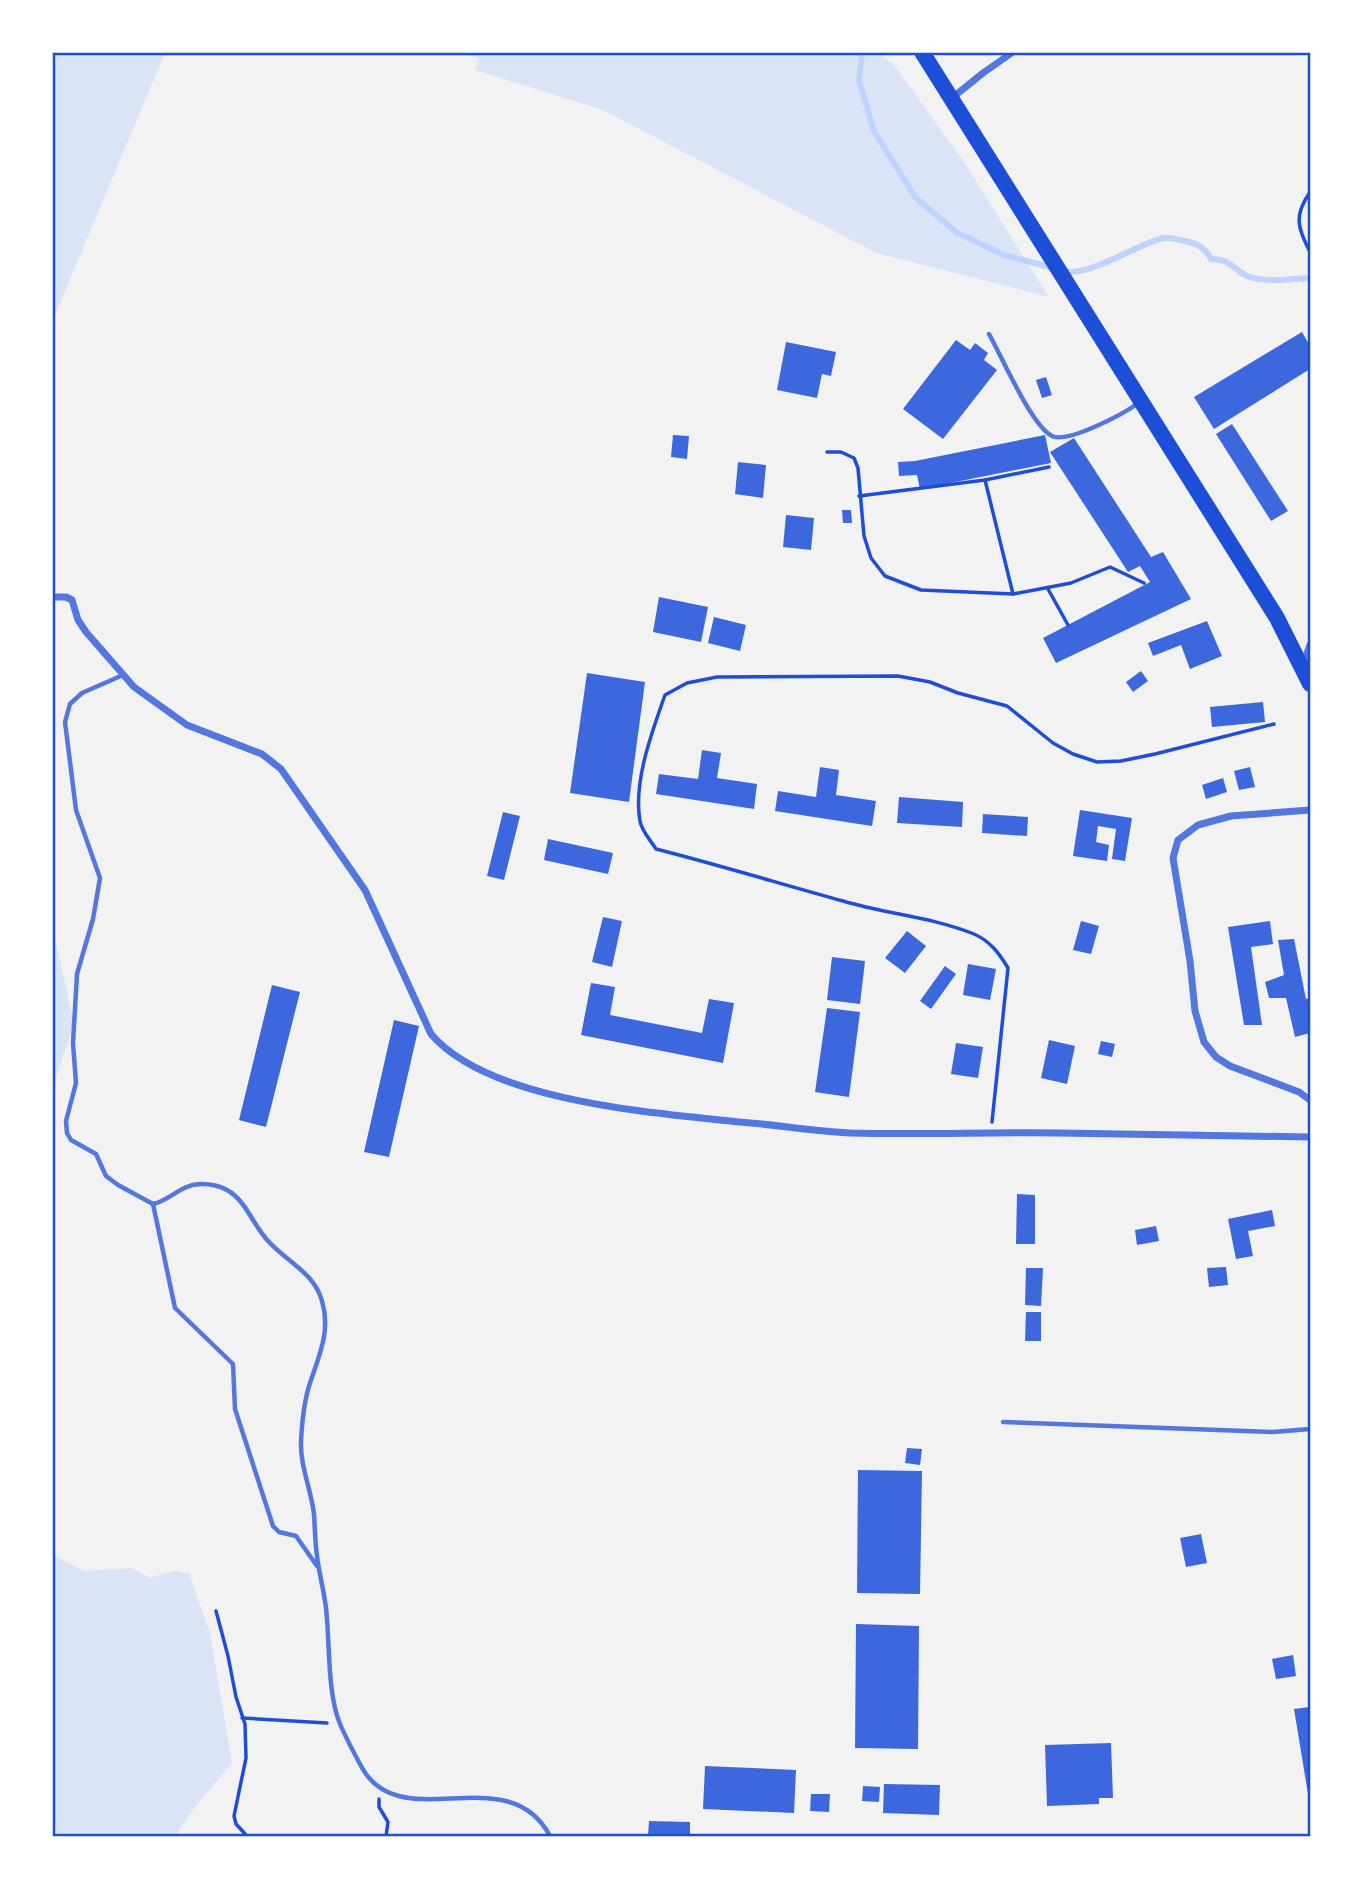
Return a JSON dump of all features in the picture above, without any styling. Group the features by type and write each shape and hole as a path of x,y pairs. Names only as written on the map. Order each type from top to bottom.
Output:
{"highway":[{"path":"922,52 1277,618 1311,684"}],"street":[{"path":"950,100 1013,52"},
{"path":"52,597 72,600 82,626 134,687 187,725 262,754 281,769 365,890 431,1034 443,1048 461,1060 530,1089 580,1102 631,1110 850,1133 991,1132 1311,1138"},
{"path":"1303,666 1311,645"},
{"path":"1311,810 1231,816 1198,825 1178,840 1172,858 1190,961 1195,1011 1204,1042 1216,1057 1230,1066 1298,1092 1311,1100"}],"lane":[{"path":"989,334 1031,411 1042,428 1053,437 1061,438 1108,421 1140,401"},
{"path":"124,675 82,693 70,704 65,722 76,810 100,878 93,919 78,974 73,1043 76,1083 66,1121 66,1133 71,1140 96,1154 106,1176 153,1204 175,1308 233,1364 235,1409 273,1526 279,1532 296,1536 319,1570"},
{"path":"153,1204 190,1185 203,1184 228,1191 270,1243 305,1272 318,1292 326,1320 323,1346 309,1385 301,1442 302,1461 314,1512 334,1699 340,1723 362,1769 378,1789 399,1797 504,1800 526,1808 543,1823 550,1836"},
{"path":"1003,1422 1273,1432 1311,1429"}],"path":[{"path":"1311,192 1298,215 1299,232 1311,252"},
{"path":"827,452 841,452 854,458 858,468 859,496 868,547 871,558 885,576 921,590 1013,594 1071,583 1111,567 1144,583"},
{"path":"859,496 985,480 1049,467"},
{"path":"985,480 1013,594"},
{"path":"1048,589 1068,625"},
{"path":"991,1132 1008,968 998,950 976,935 946,925 844,902 656,849 640,823 640,791 648,743 664,695 687,683 716,677 898,676 930,682 958,693 1007,706 1053,743 1073,754 1097,762 1121,761 1155,754 1274,724"},
{"path":"216,1611 245,1724 246,1758 234,1816 236,1824 247,1836"},
{"path":"242,1718 317,1724 340,1723"},
{"path":"378,1789 379,1807 388,1822 386,1836"}],"shaded area":[{"path":"53,52 165,53 55,315 53,418"},
{"path":"457,53 879,53 895,66 966,165 1049,297 876,253 603,110 475,70 478,58"},
{"path":"52,925 74,1023 53,1086 52,1086"},
{"path":"52,1554 84,1571 132,1568 150,1578 172,1571 189,1573 210,1633 232,1763 175,1836 53,1836"}],"building":[{"path":"1302,332 1310,346 1310,369 1214,429 1194,397"},
{"path":"956,340 970,350 975,343 988,353 984,360 997,370 943,439 903,409"},
{"path":"786,342 836,352 831,376 822,374 817,398 777,390"},
{"path":"1046,377 1052,395 1042,398 1036,380"},
{"path":"1232,424 1288,511 1271,521 1216,434"},
{"path":"673,435 689,436 687,459 671,457"},
{"path":"1045,435 1051,463 920,489 917,475 899,476 898,462"},
{"path":"1074,438 1151,557 1163,552 1191,599 1056,663 1043,638 1150,582 1140,566 1128,572 1050,452"},
{"path":"738,462 766,465 763,498 735,494"},
{"path":"842,510 851,510 852,523 843,523"},
{"path":"786,515 814,518 811,550 783,547"},
{"path":"659,597 708,607 701,642 653,632"},
{"path":"714,617 746,625 740,651 708,643"},
{"path":"1207,621 1222,656 1190,669 1181,645 1153,656 1148,643"},
{"path":"1141,671 1148,681 1133,692 1126,682"},
{"path":"587,673 645,682 629,802 570,793"},
{"path":"1263,702 1265,722 1212,727 1210,707"},
{"path":"702,750 721,753 717,778 757,784 754,809 656,794 659,774 698,779"},
{"path":"820,767 839,770 836,795 876,801 872,826 775,811 778,791 816,797"},
{"path":"1250,767 1255,787 1239,790 1234,771"},
{"path":"1223,778 1227,792 1206,799 1202,785"},
{"path":"899,797 963,802 962,827 897,823"},
{"path":"1080,810 1132,818 1125,861 1112,859 1116,829 1098,826 1096,842 1109,845 1107,861 1073,856"},
{"path":"503,812 520,816 504,880 487,876"},
{"path":"983,814 1028,817 1027,836 982,833"},
{"path":"548,839 613,853 608,874 544,860"},
{"path":"603,917 622,921 612,967 592,962"},
{"path":"1081,921 1099,926 1091,954 1073,950"},
{"path":"1270,921 1273,944 1251,947 1262,1025 1244,1025 1228,927"},
{"path":"907,931 926,946 905,973 885,958"},
{"path":"1294,939 1306,999 1310,998 1310,1033 1295,1037 1286,998 1269,998 1265,982 1284,975 1278,940"},
{"path":"832,957 865,961 860,1004 827,1000"},
{"path":"968,964 996,969 990,1000 963,995"},
{"path":"945,966 956,974 931,1009 920,1001"},
{"path":"591,983 615,987 610,1015 702,1033 709,999 734,1003 723,1063 581,1035"},
{"path":"272,985 300,992 266,1127 239,1120"},
{"path":"827,1008 860,1012 849,1097 815,1092"},
{"path":"394,1020 419,1026 389,1157 364,1152"},
{"path":"1049,1040 1075,1046 1067,1084 1041,1078"},
{"path":"1101,1041 1115,1044 1112,1057 1098,1054"},
{"path":"956,1043 983,1047 978,1078 951,1074"},
{"path":"1017,1194 1035,1195 1035,1244 1016,1244"},
{"path":"1272,1210 1275,1226 1248,1231 1253,1256 1236,1259 1228,1219"},
{"path":"1156,1226 1159,1241 1137,1245 1135,1230"},
{"path":"1226,1267 1228,1285 1209,1287 1207,1268"},
{"path":"1026,1268 1043,1268 1041,1306 1025,1305"},
{"path":"1026,1312 1041,1312 1041,1341 1025,1341"},
{"path":"907,1448 922,1449 920,1465 905,1463"},
{"path":"858,1470 922,1471 920,1594 857,1593"},
{"path":"1201,1534 1207,1563 1186,1567 1180,1538"},
{"path":"856,1624 919,1626 918,1749 855,1748"},
{"path":"1293,1655 1296,1676 1276,1679 1272,1659"},
{"path":"1310,1707 1310,1794 1308,1794 1294,1709"},
{"path":"1111,1743 1113,1798 1099,1798 1099,1804 1047,1806 1045,1745"},
{"path":"705,1766 796,1770 794,1813 703,1809"},
{"path":"884,1784 940,1785 939,1815 883,1813"},
{"path":"863,1786 880,1787 879,1802 862,1801"},
{"path":"811,1794 830,1794 829,1812 810,1811"},
{"path":"649,1821 690,1822 690,1836 648,1836"}],"waterway":[{"path":"862,52 859,81 874,131 915,197 956,232 1004,255 1053,268"},
{"path":"1063,271 1086,270 1152,241 1166,238 1197,245 1211,259 1228,263 1254,278 1310,278"}]}
